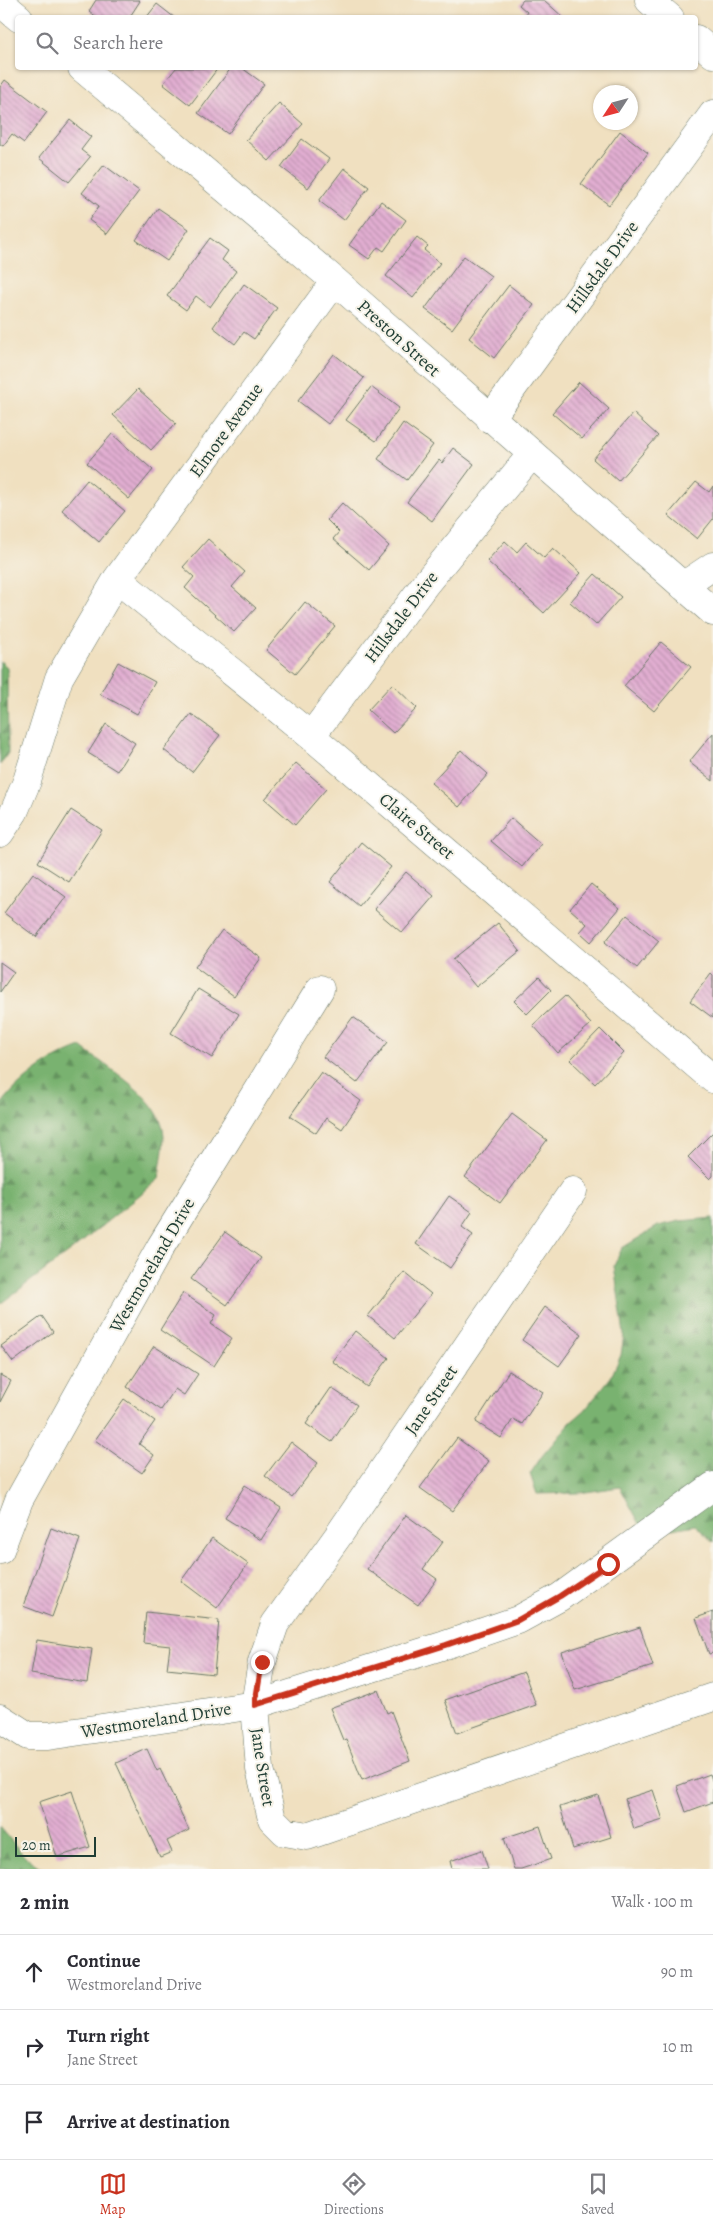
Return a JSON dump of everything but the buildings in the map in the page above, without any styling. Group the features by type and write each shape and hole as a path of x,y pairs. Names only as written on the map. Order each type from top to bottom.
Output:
{"street":[{"path":"649,0 666,15"},
{"path":"0,2 15,15"},
{"path":"698,41 713,54"},
{"name":"Preston Street","path":"84,70 335,281 490,419 713,612"},
{"name":"Hillsdale Drive","path":"490,419 713,114"},
{"name":"Elmore Avenue","path":"0,833 14,812 27,781 59,678 116,579 335,281"},
{"name":"Hillsdale Drive","path":"311,736 426,583 532,454"},
{"path":"682,586 713,566"},
{"name":"Claire Street","path":"116,579 311,736 713,1079"},
{"name":"Westmoreland Drive","path":"0,1550 19,1500 161,1246 320,989"},
{"name":"Jane Street","path":"573,1190 338,1536 275,1624 262,1662 255,1705 260,1769 272,1819 285,1832 306,1836 713,1697"},
{"name":"Westmoreland Drive","path":"0,1718 28,1736 48,1736 255,1705 446,1645 518,1620 560,1596 713,1486"}],"green space":[{"path":"0,661 7,667 8,753 0,765"},
{"path":"81,1047 132,1085 154,1109 161,1122 164,1136 159,1179 76,1247 0,1304 0,1106 36,1070 58,1057"},
{"path":"713,1218 713,1542 695,1525 667,1530 641,1526 620,1487 579,1493 537,1494 530,1474 542,1456 570,1423 585,1410 611,1377 621,1355 624,1334 614,1266 622,1248 658,1226 680,1221"},
{"path":"0,1827 25,1857 43,1869 0,1869"}],"route":[{"path":"262,1662 255,1705 446,1645 518,1620 560,1596 608,1564"}]}
